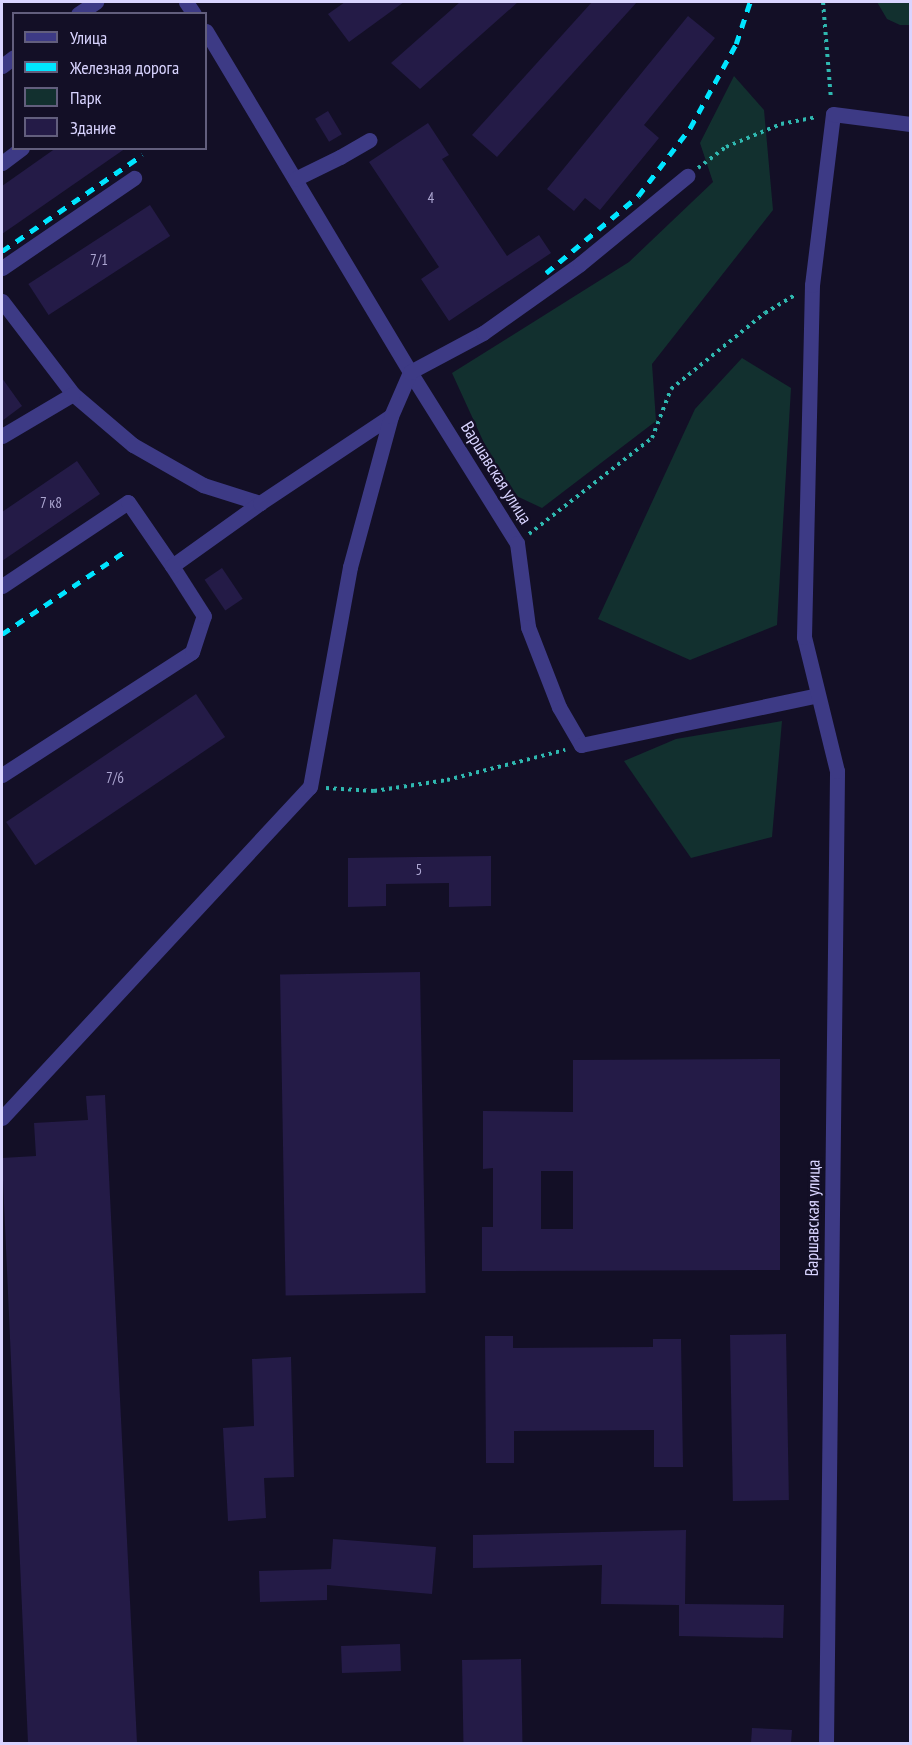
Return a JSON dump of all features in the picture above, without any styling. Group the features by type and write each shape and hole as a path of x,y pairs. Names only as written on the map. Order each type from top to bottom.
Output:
{"street":[{"path":"81,12 96,2"},
{"name":"Варшавская улица","path":"207,33 410,372 517,543 528,627 558,707 581,745"},
{"path":"833,114 910,124"},
{"name":"Варшавская улица","path":"826,1743 837,771 804,637 812,285 833,114"},
{"path":"295,179 369,140"},
{"path":"2,163 19,150"},
{"path":"2,1118 310,787 350,567 390,416 410,372 483,333 580,264 687,176"},
{"path":"2,268 134,178"},
{"path":"2,301 73,394 133,445 203,484 260,503"},
{"path":"2,436 73,394"},
{"path":"172,566 260,503 390,416"},
{"path":"2,586 128,502 204,616 192,652 2,775"},
{"path":"581,745 818,695"}],"path":[{"path":"687,176 726,147 781,124 833,114 824,2"},
{"path":"517,543 652,438 671,389 765,313 812,285"},
{"path":"310,787 374,791 447,780 581,745"}],"green space":[{"path":"877,2 910,2 910,25 900,25 887,19"},
{"path":"734,76 764,110 773,210 652,364 656,421 542,508 506,491 452,373 629,262 713,182 700,143"},
{"path":"742,358 791,388 777,625 690,660 598,619 695,409"},
{"path":"782,721 772,837 691,858 624,761 676,739"}],"building":[{"path":"345,2 404,2 349,42 328,14"},
{"path":"460,2 518,2 420,89 391,63"},
{"path":"592,2 637,2 497,157 472,135"},
{"path":"688,16 715,38 644,125 659,138 600,210 585,198 574,211 547,189"},
{"path":"328,111 342,134 329,142 315,119"},
{"path":"428,123 449,155 442,159 507,256 539,235 551,253 449,321 421,279 439,267 369,162"},
{"path":"53,150 123,150 2,234 2,186"},
{"path":"150,205 170,236 49,315 28,284"},
{"path":"2,378 22,406 2,421"},
{"path":"77,461 100,494 2,561 2,512"},
{"path":"222,568 243,599 225,610 205,580"},
{"path":"196,694 225,737 35,865 6,822"},
{"path":"491,856 491,906 449,907 449,883 386,884 386,906 348,907 348,858"},
{"path":"420,972 426,1293 286,1295 280,974"},
{"path":"780,1059 780,1270 482,1271 482,1227 493,1227 493,1168 483,1169 483,1111 573,1112 573,1060","holes":["541,1171 573,1171 573,1229 541,1229"]},
{"path":"105,1095 137,1743 28,1743 2,1158 36,1156 34,1123 88,1120 86,1096"},
{"path":"786,1334 789,1500 733,1501 730,1335"},
{"path":"485,1336 513,1336 513,1348 653,1347 653,1339 681,1339 683,1467 654,1467 654,1430 514,1431 514,1463 486,1463"},
{"path":"291,1357 294,1477 264,1478 266,1518 228,1521 223,1428 254,1426 252,1359"},
{"path":"686,1530 685,1604 784,1605 783,1638 679,1636 679,1605 601,1604 602,1565 473,1568 473,1535"},
{"path":"333,1539 436,1547 432,1594 327,1585 327,1600 260,1602 259,1571 331,1569"},
{"path":"400,1644 401,1671 342,1673 341,1646"},
{"path":"521,1659 522,1743 463,1744 462,1660"},
{"path":"752,1728 792,1730 791,1743 751,1743"}],"railway":[{"path":"546,273 638,196 690,128 736,44 750,2"},
{"path":"2,251 142,155"},
{"path":"2,634 127,550"}]}
